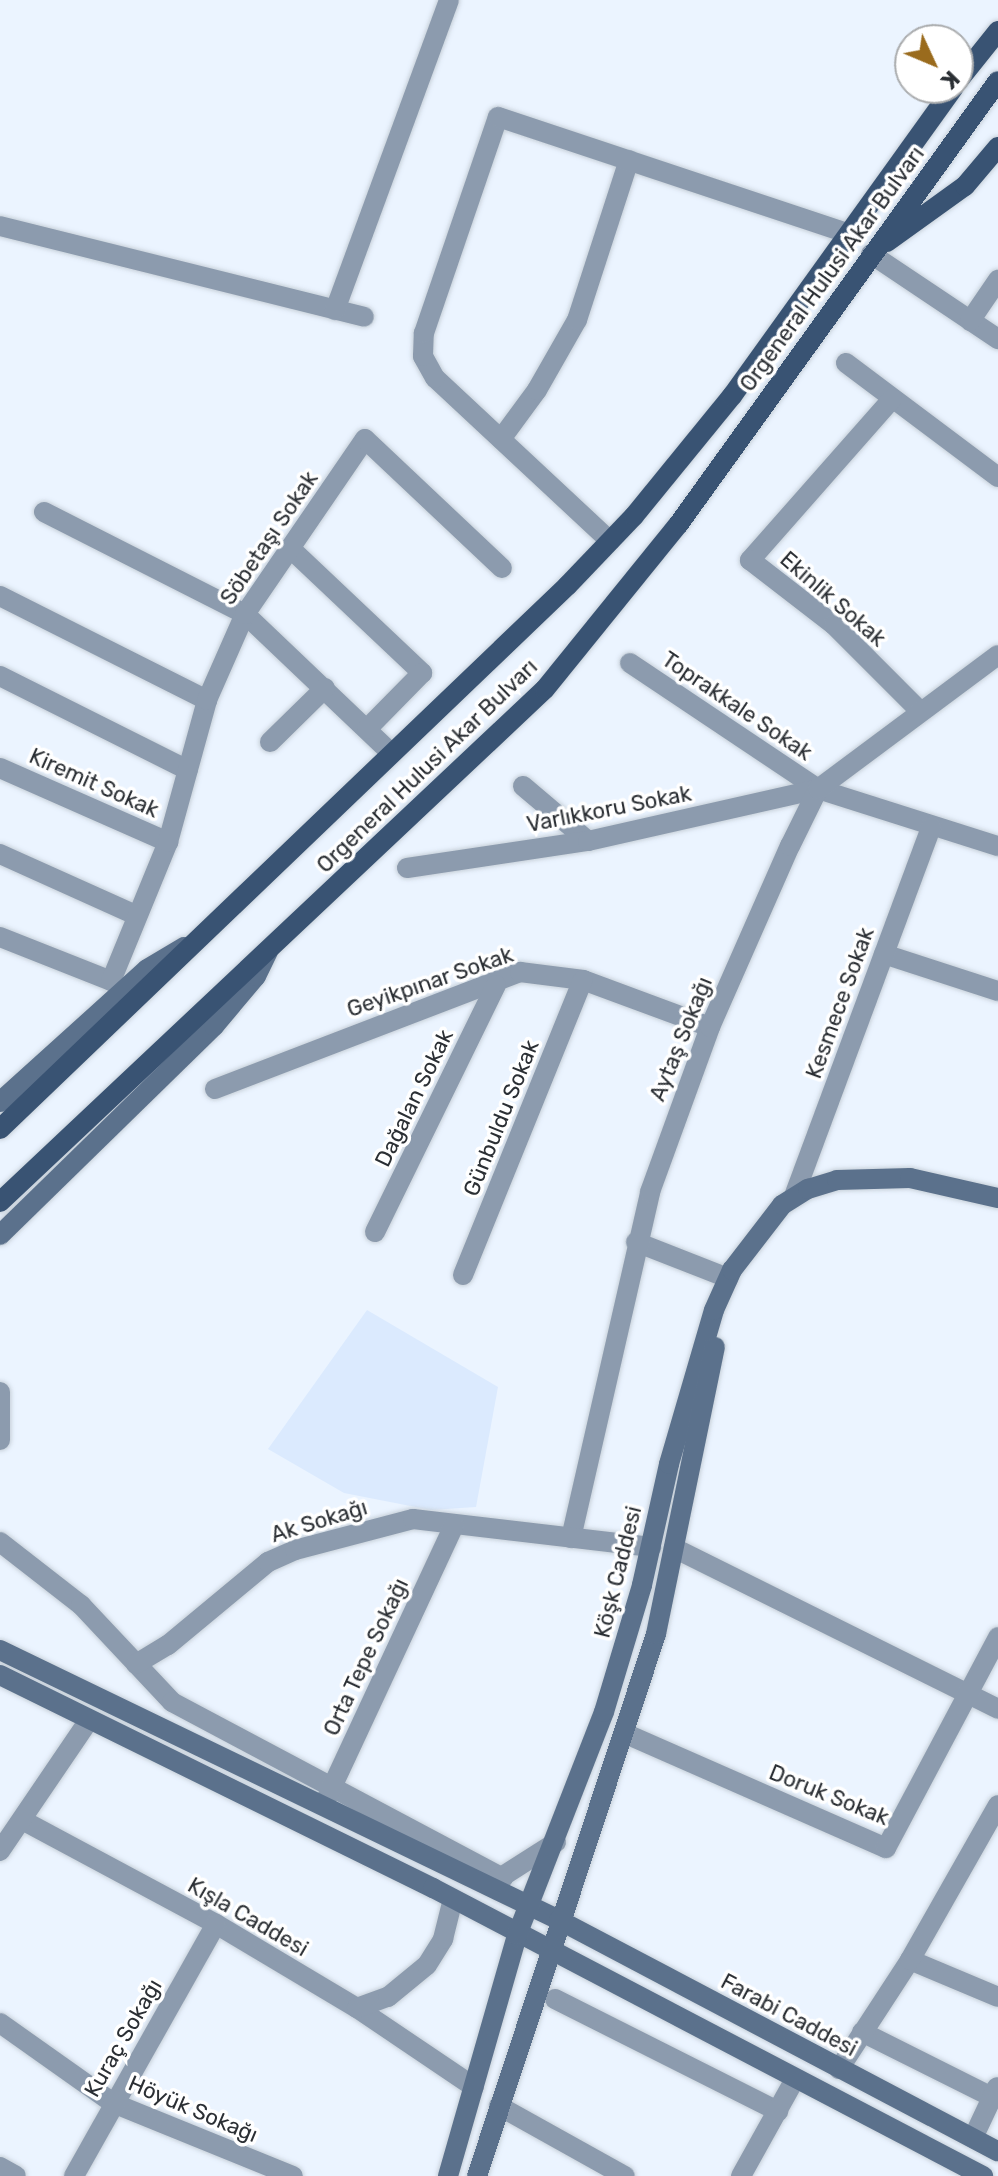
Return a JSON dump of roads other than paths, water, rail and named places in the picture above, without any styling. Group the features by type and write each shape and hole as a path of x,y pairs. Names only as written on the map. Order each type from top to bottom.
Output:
{"main road":[{"path":"974,59 998,15"},
{"path":"974,60 998,31"},
{"name":"Orgeneral Hulusi Akar Bulvarı","path":"0,1202 505,731 581,648 687,514 998,81"},
{"name":"Orgeneral Hulusi Akar Bulvarı","path":"0,1129 610,541 701,437 941,104"},
{"path":"871,254 965,186 998,147"}],"street":[{"path":"335,310 449,0"},
{"path":"610,541 435,378 422,348 468,194 498,117 847,233"},
{"path":"501,439 544,379 577,320 629,160"},
{"path":"0,226 364,317"},
{"path":"871,254 998,339"},
{"path":"970,321 998,280"},
{"path":"846,363 998,477"},
{"name":"Ekinlik Sokak","path":"892,399 750,560 834,625 918,709"},
{"name":"Söbetaşı Sokak","path":"0,937 111,981 168,842 207,700 245,614 365,439 502,568"},
{"path":"44,512 245,614 391,753"},
{"path":"290,548 422,673 367,729"},
{"path":"0,596 207,700"},
{"name":"Aytaş Sokağı","path":"571,1538 636,1242 710,1027 818,789 918,709 998,655"},
{"name":"Toprakkale Sokak","path":"630,663 818,789 998,846"},
{"path":"0,676 188,770"},
{"path":"270,742 325,688"},
{"name":"Kiremit Sokak","path":"0,768 168,842"},
{"path":"523,786 588,841"},
{"name":"Varlıkkoru Sokak","path":"407,868 588,841 818,789"},
{"name":"Kesmece Sokak","path":"794,1196 931,827"},
{"path":"0,854 136,915"},
{"path":"0,1102 147,969 188,945"},
{"path":"0,1235 214,1026 256,976 269,949"},
{"path":"884,954 998,991"},
{"name":"Geyikpınar Sokak","path":"215,1089 496,985 520,972 583,980 710,1027"},
{"name":"Günbuldu Sokak","path":"463,1275 583,980"},
{"name":"Dağalan Sokak","path":"375,1232 496,985"},
{"name":"Köşk Caddesi","path":"448,2176 517,1935 556,1842 604,1712 651,1547 669,1464 728,1278 764,1224 794,1196 822,1184 869,1175 910,1178 998,1198"},
{"name":"Köşk Caddesi","path":"477,2176 548,1952 656,1634 717,1340 752,1260 780,1223 825,1195 876,1186 998,1212"},
{"path":"636,1242 728,1278"},
{"path":"0,1392 0,1440"},
{"name":"Ak Sokağı","path":"136,1664 281,1555 413,1519 651,1547"},
{"name":"Orta Tepe Sokağı","path":"321,1809 454,1525"},
{"path":"0,1542 70,1595 172,1702 503,1878"},
{"path":"674,1548 970,1691 998,1709"},
{"name":"Doruk Sokak","path":"624,1733 886,1848 998,1637"},
{"name":"Farabi Caddesi","path":"0,1650 321,1809 529,1909 559,1920 998,2151"},
{"path":"0,1675 453,1899 548,1952 983,2176"},
{"path":"0,1851 24,1821 89,1720"},
{"path":"839,2069 910,1960 998,1805"},
{"name":"Kışla Caddesi","path":"24,1821 216,1924 357,2008 474,2087"},
{"path":"483,1887 503,1878 556,1842"},
{"path":"357,2008 388,1997 427,1965 443,1939 453,1899"},
{"name":"Kuraç Sokağı","path":"74,2176 216,1924"},
{"path":"910,1960 998,1997"},
{"path":"555,1999 778,2111"},
{"name":"Höyük Sokağı","path":"0,2023 113,2103 293,2176"},
{"path":"862,2032 995,2091 973,2138"},
{"path":"741,2176 795,2079"},
{"path":"499,2106 625,2176"},
{"path":"0,2167 16,2176"}]}
